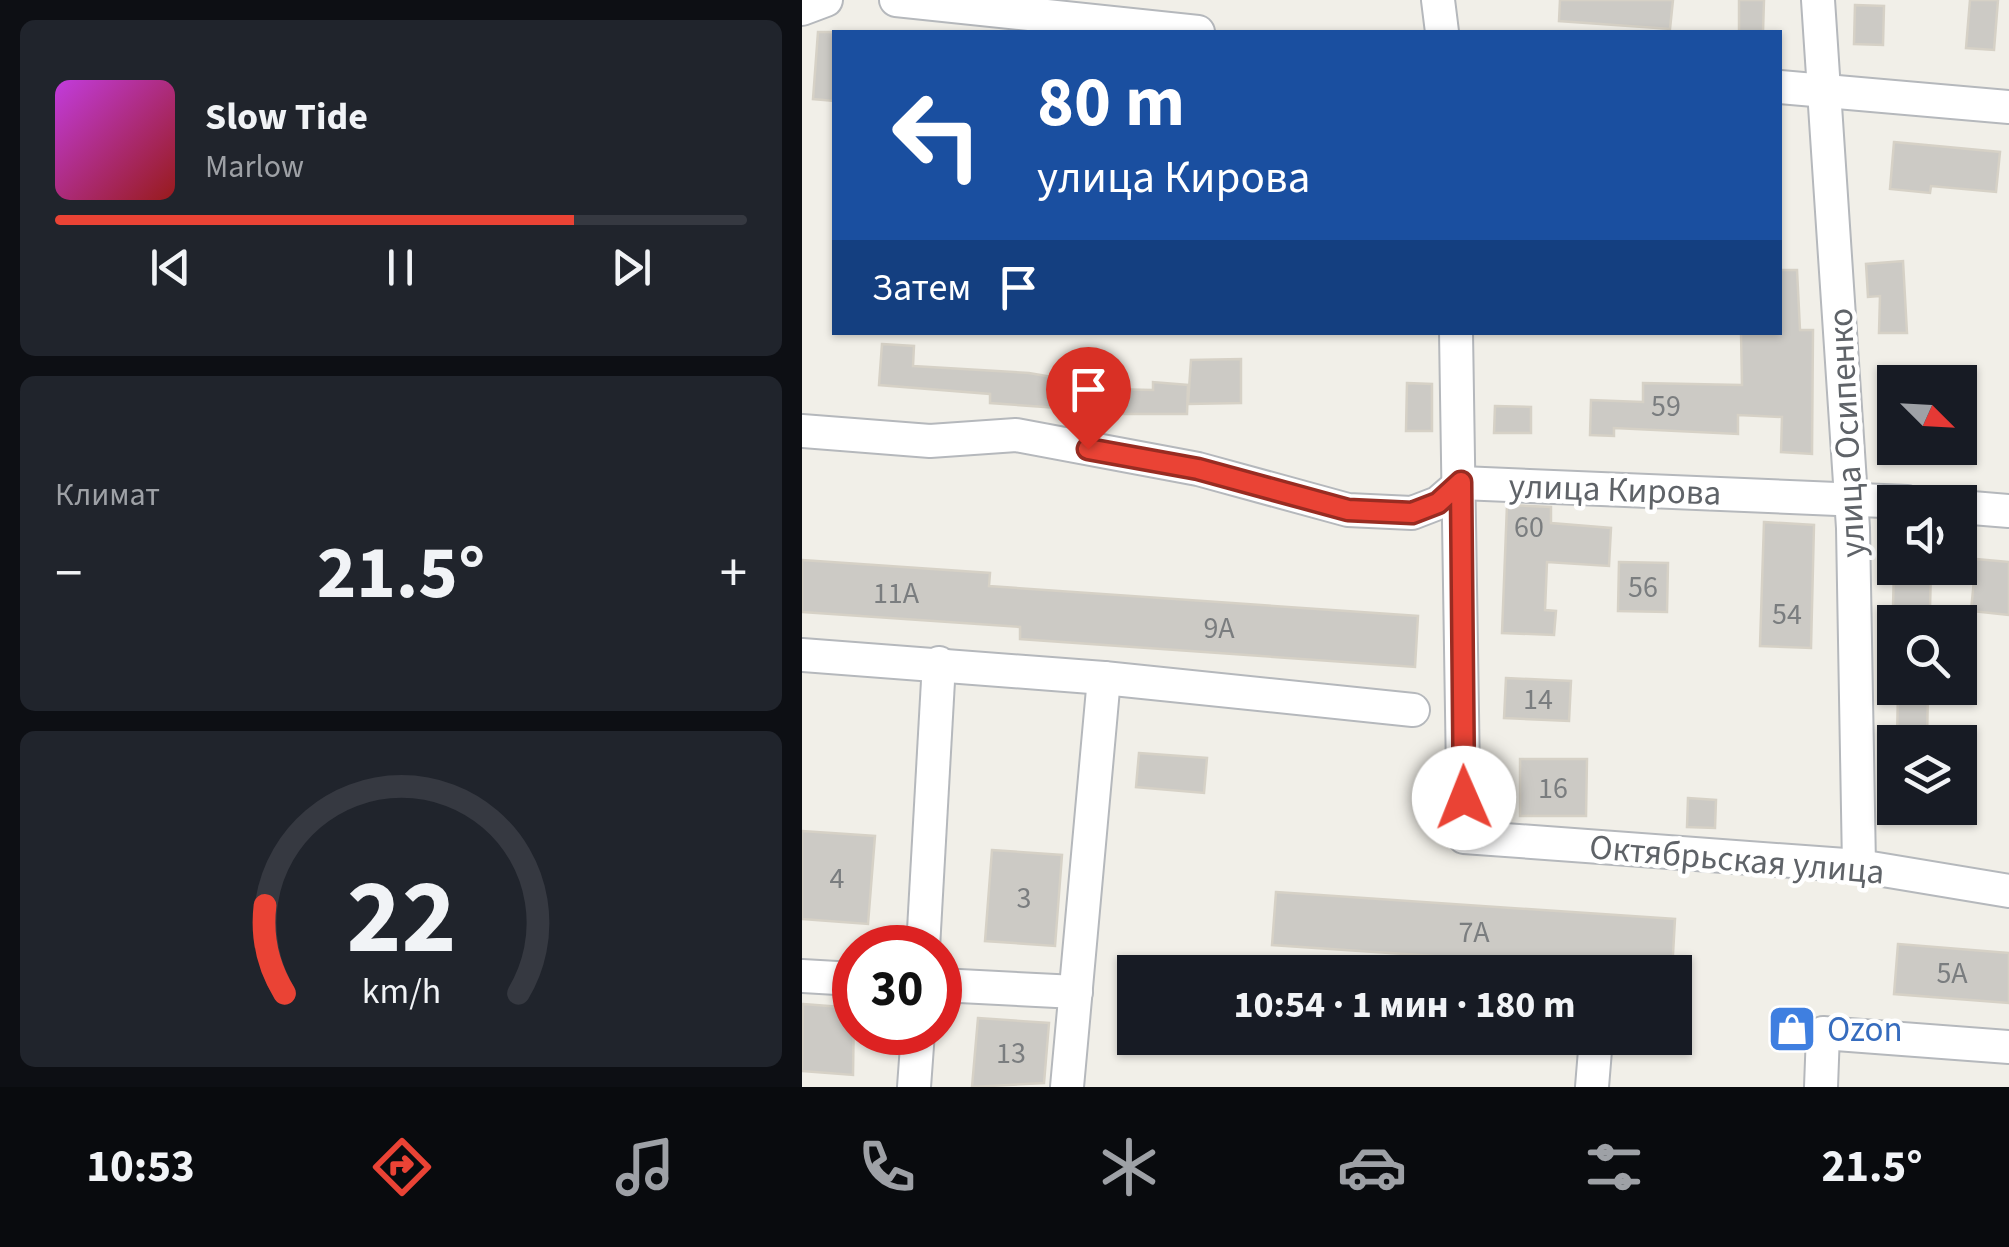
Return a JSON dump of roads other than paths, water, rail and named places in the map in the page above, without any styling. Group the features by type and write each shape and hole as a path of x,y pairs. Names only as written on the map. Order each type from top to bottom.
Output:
{"street":[{"path":"802,9 826,0"},
{"path":"896,0 1179,30"},
{"path":"1438,0 1442,30"},
{"name":"улица Осипенко","path":"1818,0 1851,498 1859,866"},
{"path":"1782,87 2008,108"},
{"path":"1456,335 1461,482"},
{"name":"улица Кирова","path":"802,431 930,440 1016,436 1198,469 1348,510 1412,513 1438,503 1461,482 1877,500"},
{"name":"Октябрьская улица","path":"1461,482 1464,837 1859,866 2008,891"},
{"path":"1977,508 2008,511"},
{"path":"802,655 939,663 1412,710"},
{"path":"923,925 939,663"},
{"path":"1067,1087 1104,678"},
{"path":"802,976 832,978"},
{"path":"962,986 1076,992"},
{"path":"1821,1087 1824,1033 2008,1048"},
{"path":"914,1087 916,1055"},
{"path":"1592,1087 1595,1055"}],"place":[{"name":"Ozon","path":"1792,1029"}]}
